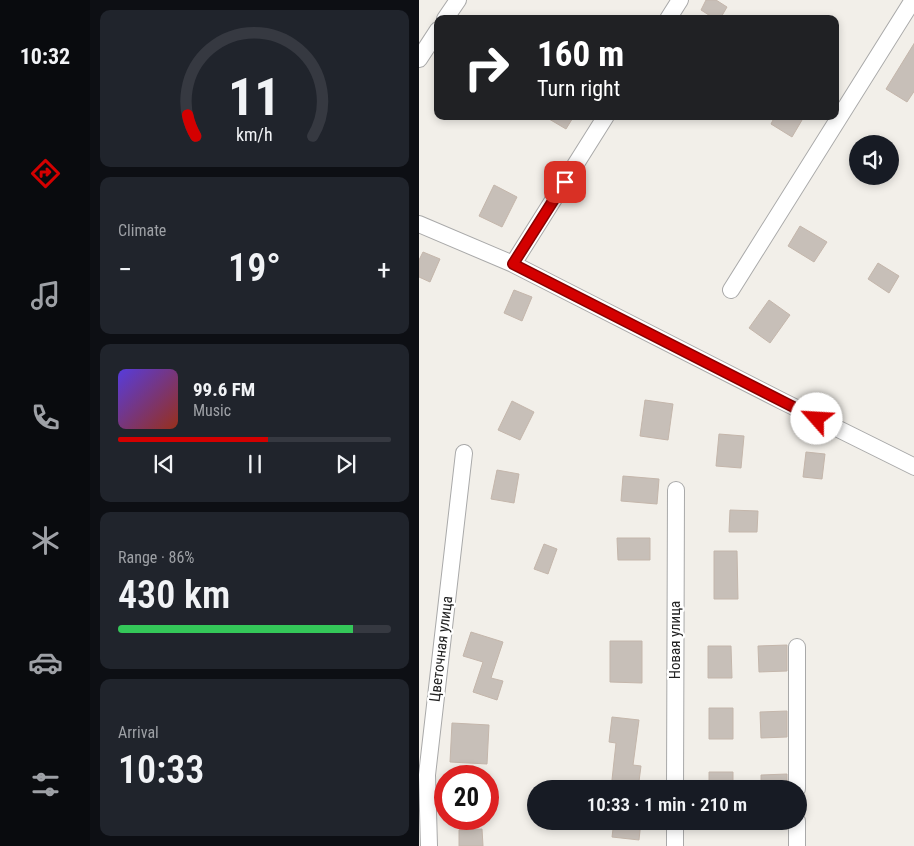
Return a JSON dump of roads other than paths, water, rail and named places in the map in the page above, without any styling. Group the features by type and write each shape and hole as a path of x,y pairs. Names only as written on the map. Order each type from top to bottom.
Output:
{"street":[{"path":"448,15 458,0"},
{"path":"671,15 680,0"},
{"path":"839,118 913,0"},
{"path":"419,59 434,36"},
{"path":"513,264 603,120"},
{"path":"731,290 838,120"},
{"path":"419,224 513,264 914,466"},
{"name":"Цветочная улица","path":"429,846 427,775 464,454"},
{"name":"Новая улица","path":"675,780 676,490"},
{"path":"797,647 797,780"},
{"path":"675,830 675,846"},
{"path":"797,830 797,846"}]}
